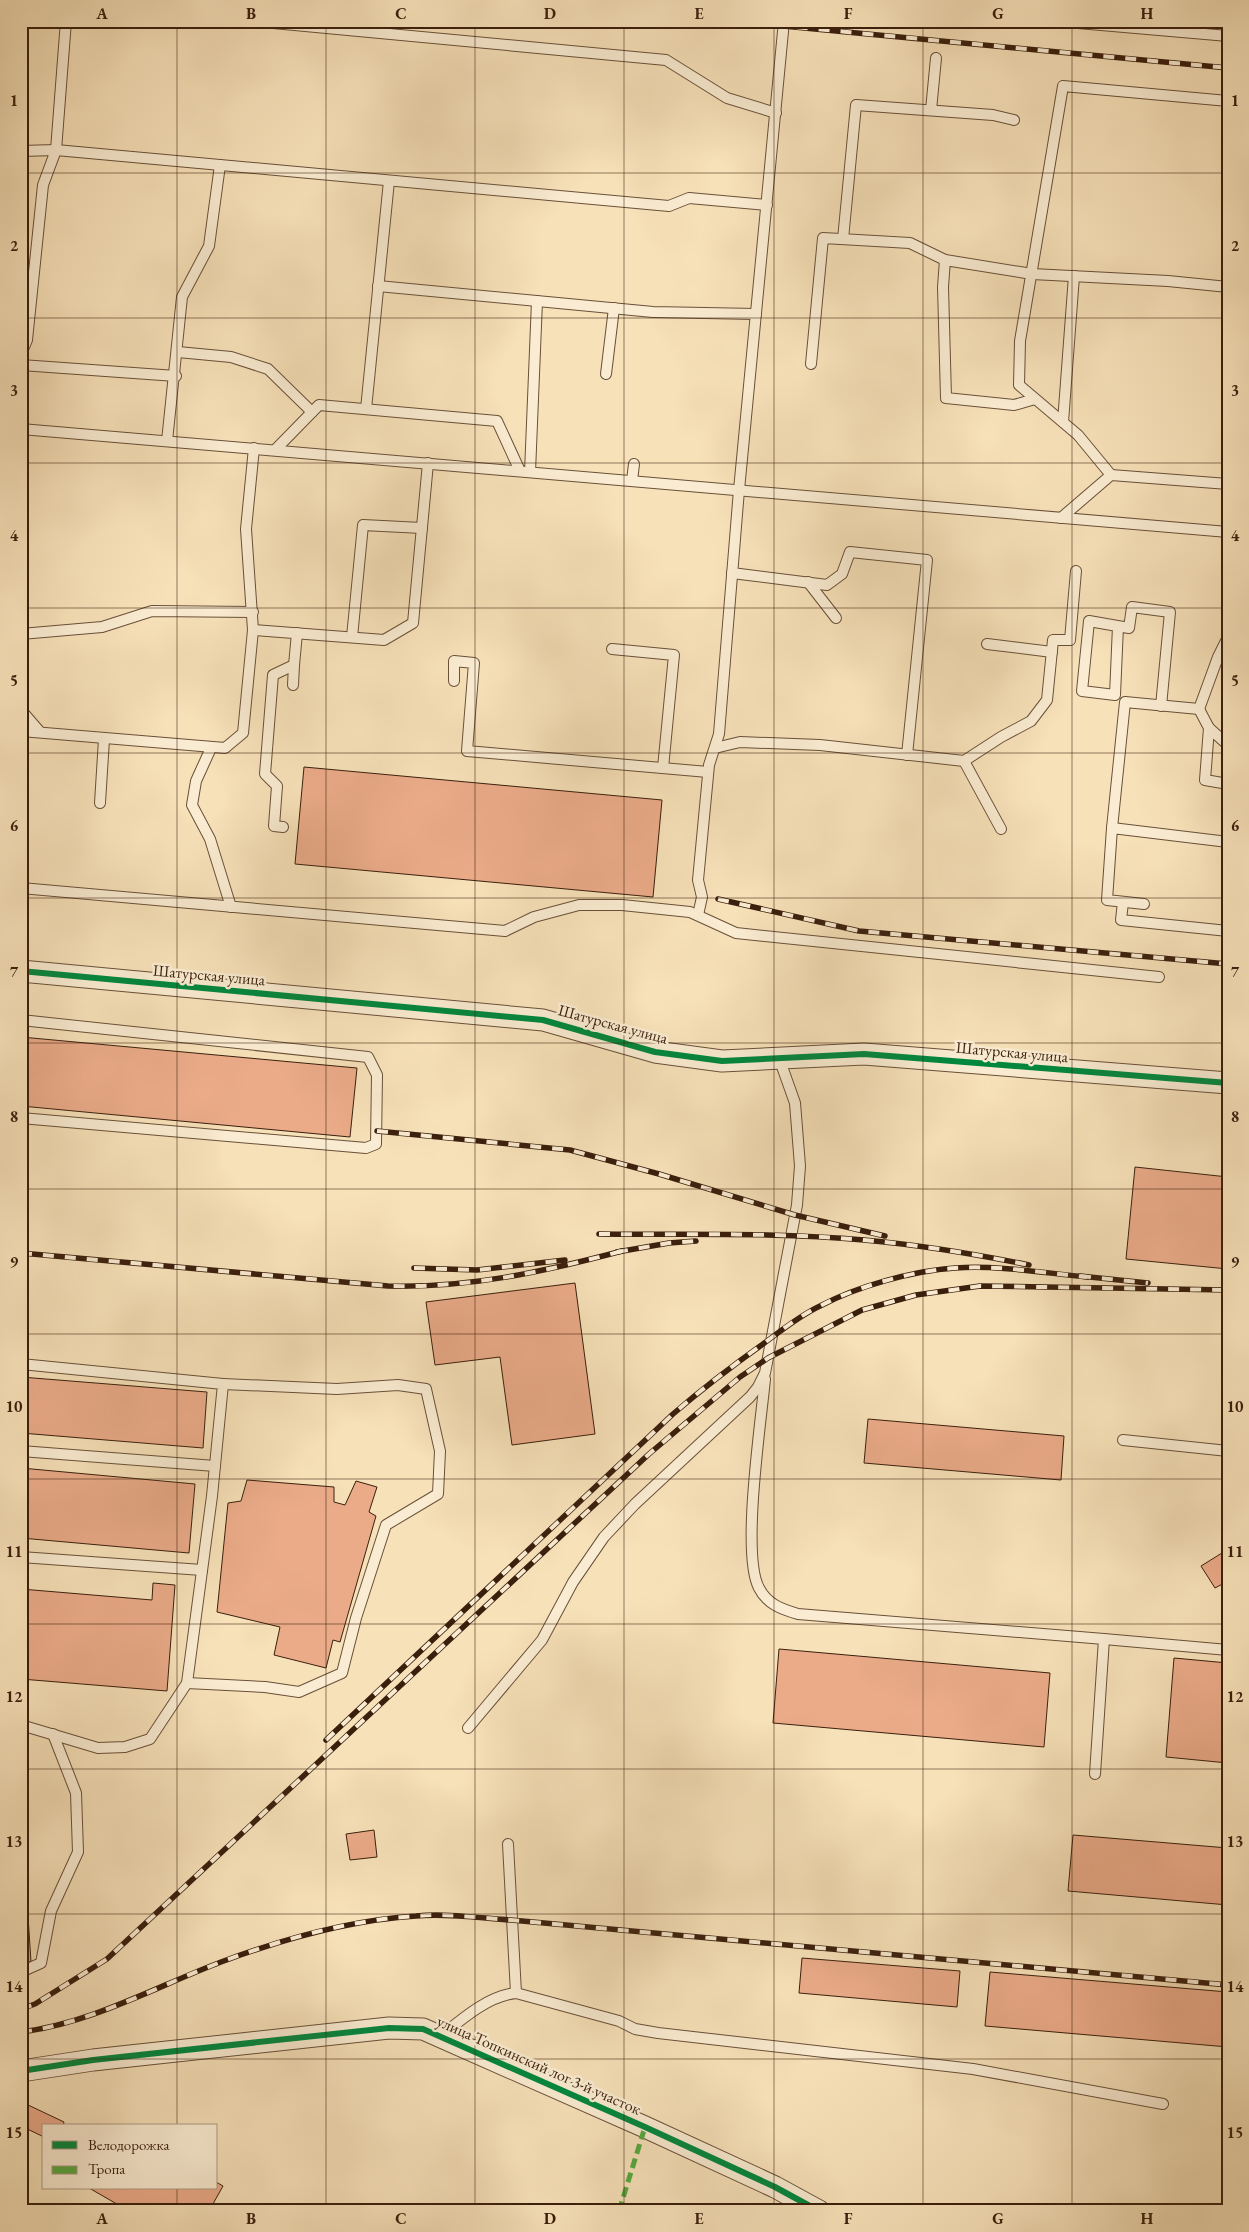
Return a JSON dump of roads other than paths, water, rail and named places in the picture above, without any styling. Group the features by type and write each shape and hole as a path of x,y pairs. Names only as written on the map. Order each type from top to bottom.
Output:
{"street":[{"name":"Шатурская улица","path":"21,971 542,1020 655,1052 722,1061 864,1054 1228,1083"},
{"name":"улица Топкинский лог 3-й участок","path":"21,2071 93,2060 390,2028 423,2029 775,2186 819,2211"}],"lane":[{"path":"21,354 27,340 43,185 56,150 66,21"},
{"path":"252,21 666,60 727,98 754,108 776,113"},
{"path":"698,915 702,897 698,880 708,772 719,734 739,490 784,21"},
{"path":"1055,21 1228,36"},
{"path":"931,110 936,58"},
{"path":"1112,475 1078,435 1019,385 1020,340 1063,86 1228,101"},
{"path":"843,239 856,105 993,115 1014,120"},
{"path":"21,151 56,150 669,206 689,198 767,205"},
{"path":"167,441 176,376 182,297 209,246 220,165"},
{"path":"366,409 389,180"},
{"path":"810,364 823,238 910,242 945,260 1032,274 1228,287"},
{"path":"945,260 943,286 946,398 1014,406 1035,399"},
{"path":"1063,422 1074,276"},
{"path":"378,286 653,312 756,314"},
{"path":"525,472 537,301"},
{"path":"606,374 614,308"},
{"path":"178,352 231,357 268,369 312,412"},
{"path":"21,365 176,376"},
{"path":"274,450 319,405 366,409 497,421 525,472"},
{"path":"21,429 1228,532"},
{"path":"21,731 211,748 225,748 243,734 253,630 246,529 254,448"},
{"path":"253,630 384,640 413,624 428,463"},
{"path":"632,481 634,464"},
{"path":"1061,518 1112,475 1228,484"},
{"path":"352,637 363,525 422,528"},
{"path":"732,573 827,585 842,574 850,552 927,560 907,755"},
{"path":"715,748 740,742 820,745 964,762 1001,737 1031,721 1047,700 1053,640 1070,640 1076,571"},
{"path":"808,582 836,618"},
{"path":"1161,706 1170,612 1132,608 1130,628 1089,622 1082,690 1115,695 1124,702 1161,706 1199,709"},
{"path":"21,634 102,627 152,611 253,612"},
{"path":"1115,695 1118,626"},
{"path":"293,684 297,633"},
{"path":"1228,637 1218,657 1199,709 1209,728 1228,745"},
{"path":"987,644 1052,652"},
{"path":"612,649 674,655 663,768"},
{"path":"454,681 454,661 474,662 467,751 708,772"},
{"path":"283,827 274,826 277,786 265,774 273,675 294,665"},
{"path":"1124,702 1107,900 1144,904"},
{"path":"21,710 40,732"},
{"path":"1209,728 1205,780 1228,784"},
{"path":"100,803 104,738"},
{"path":"211,748 196,781 192,805 210,839 231,907"},
{"path":"964,762 1002,828"},
{"path":"1112,828 1228,842"},
{"path":"21,888 505,931 534,917 579,905 622,905 690,912 736,933 1159,977"},
{"path":"1123,902 1121,920 1228,931"},
{"path":"21,1020 368,1057 377,1075 376,1144 366,1148 21,1118"},
{"path":"779,1058 795,1103 799,1134 800,1166 797,1205 765,1373 753,1514 752,1556 756,1581 768,1602 781,1609 798,1614 1228,1650"},
{"path":"21,1364 223,1384 337,1389 398,1385 426,1389 440,1451 438,1494 386,1526 356,1618 342,1673 299,1692 265,1687 187,1683"},
{"path":"468,1728 542,1640 573,1582 604,1538 635,1504 750,1397 765,1373"},
{"path":"21,1725 98,1748 125,1747 150,1739 187,1683 215,1466 223,1384"},
{"path":"1122,1440 1228,1451"},
{"path":"21,1451 215,1466"},
{"path":"21,1557 202,1570"},
{"path":"1095,1774 1104,1639"},
{"path":"21,1972 41,1962 51,1911 78,1852 76,1794 53,1734"},
{"path":"508,1844 516,1993"},
{"path":"441,2036 495,1999 506,1994 516,1993 619,2021 643,2030 973,2069 1163,2104"}],"railway":[{"path":"731,21 1228,68"},
{"path":"718,899 859,931 1228,964"},
{"path":"377,1131 570,1150 659,1174 795,1215 885,1236"},
{"path":"599,1234 831,1237 927,1247 1029,1265"},
{"path":"617,1252 669,1243 696,1241"},
{"path":"21,1253 388,1286 418,1286 506,1277 564,1266 622,1251"},
{"path":"414,1268 477,1270 565,1260"},
{"path":"326,1740 673,1414 729,1369 805,1314 851,1292 921,1272 972,1267 1087,1277"},
{"path":"1080,1276 1148,1283"},
{"path":"21,2009 35,2004 107,1959 649,1454 740,1377 768,1358 862,1310 916,1295 980,1286 1228,1290"},
{"path":"21,2032 73,2021 123,2003 221,1962 292,1938 341,1926 391,1918 428,1915 511,1920 1228,1985"}]}
